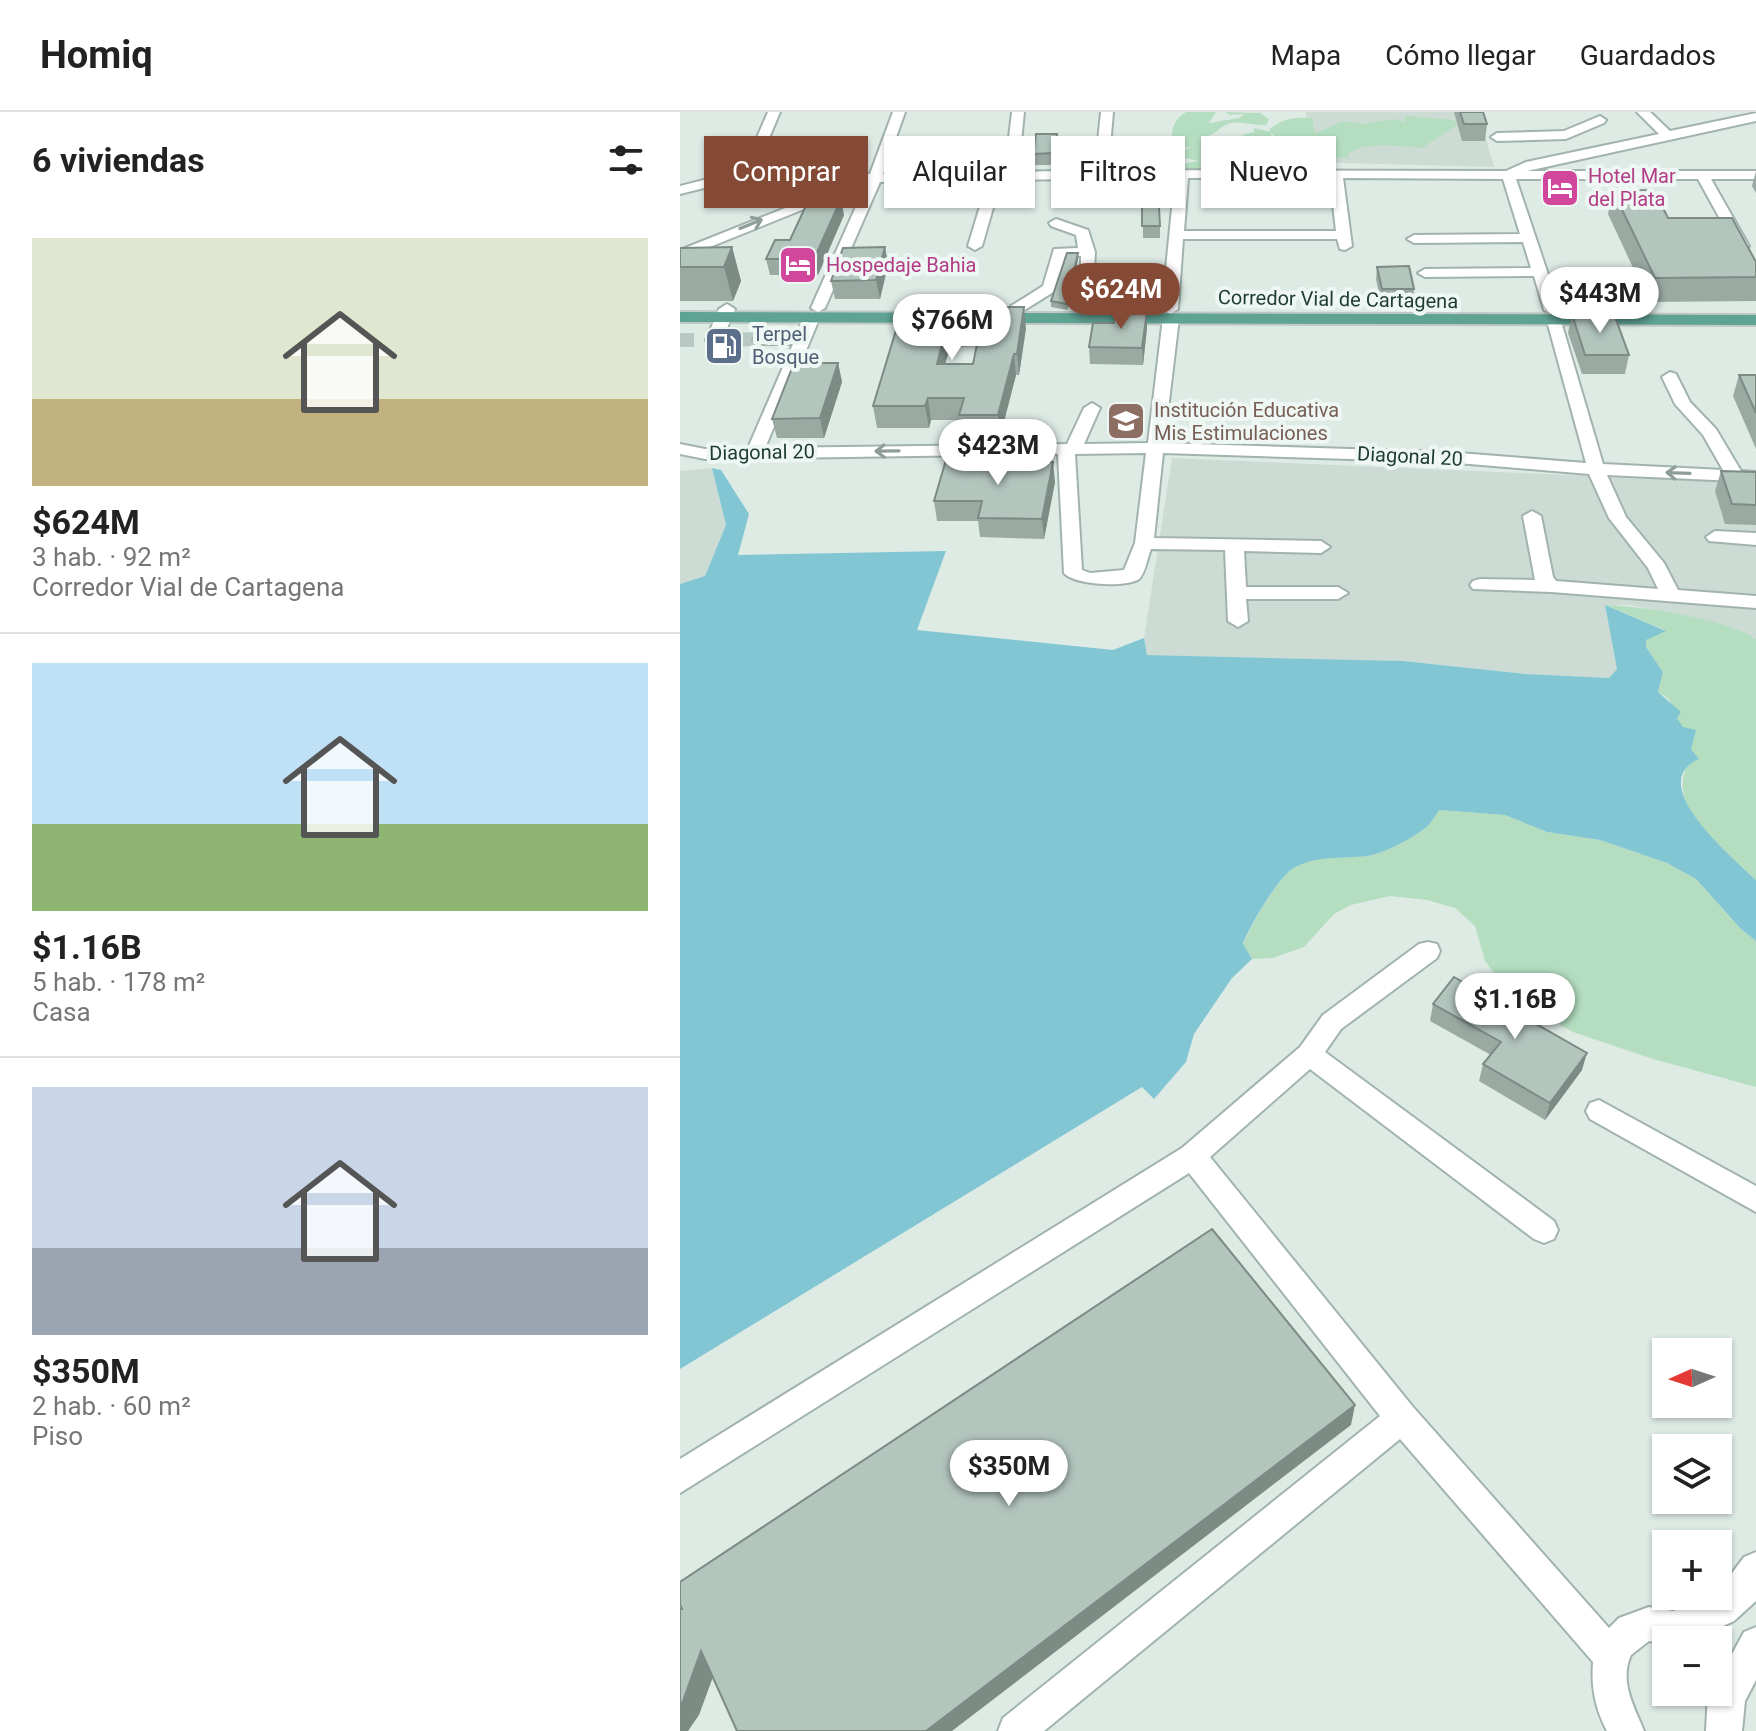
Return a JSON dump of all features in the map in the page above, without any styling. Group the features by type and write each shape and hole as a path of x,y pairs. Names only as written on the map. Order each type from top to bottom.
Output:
{"main road":[{"name":"Corredor Vial de Cartagena","path":"680,309 725,313 1015,316 1170,313 1756,320"},
{"name":"Corredor Vial de Cartagena","path":"1015,316 1114,309 1170,313"},
{"name":"Corredor Vial de Cartagena","path":"1553,316 1756,311"},
{"name":"Corredor Vial de Cartagena","path":"680,317 725,313"}],"street":[{"path":"764,136 774,112"},
{"path":"755,452 875,178 899,112"},
{"path":"1012,136 1018,112"},
{"path":"1105,136 1107,112"},
{"path":"1643,112 1667,135"},
{"path":"1497,137 1566,135 1608,128 1667,135 1756,117"},
{"path":"1508,175 1608,128"},
{"path":"1176,235 1344,240 1336,174 1756,175"},
{"path":"680,175 685,188"},
{"path":"1508,175 1541,272 1596,469 1618,518 1657,567 1671,595"},
{"path":"1702,175 1744,251"},
{"path":"868,178 884,178"},
{"path":"680,255 801,204 875,178"},
{"path":"975,246 990,208"},
{"path":"1092,408 1070,449 1073,573 1088,579 1132,575 1144,543 1179,208"},
{"path":"1056,223 1083,233 1085,251 1088,252 1079,289 1114,309"},
{"path":"1414,239 1530,238"},
{"path":"1015,316 1052,289 1059,252 1085,251"},
{"path":"1425,273 1541,272"},
{"path":"711,340 725,313"},
{"path":"761,339 803,339"},
{"path":"1670,377 1683,404 1710,433 1735,475"},
{"name":"Diagonal 20","path":"680,449 705,454 1154,448 1446,457 1756,477"},
{"path":"1532,516 1544,579 1551,586"},
{"path":"1715,537 1756,539"},
{"path":"1144,543 1321,547"},
{"path":"1234,545 1238,621"},
{"path":"1480,585 1551,586 1756,602"},
{"path":"1237,593 1338,593"},
{"path":"680,1477 1192,1156 1309,1054 1332,1022 1428,951"},
{"path":"1309,1054 1544,1230"},
{"path":"1599,1111 1756,1200"},
{"path":"1192,1156 1402,1418 1610,1655"},
{"path":"1016,1731 1402,1418"},
{"path":"1698,1626 1717,1615 1749,1584 1756,1569"},
{"path":"1626,1731 1616,1716 1607,1685 1610,1655 1617,1644 1635,1629 1652,1627"},
{"path":"1732,1684 1756,1644"}],"shaded area":[{"path":"1306,112 1478,112 1494,167 1336,163 1336,136 1306,136"},
{"path":"1172,458 1756,483 1756,639 1726,626 1629,605 1605,605 1617,669 1609,678 1526,674 1403,661 1147,655 1144,638"},
{"path":"712,468 726,525 705,576 680,584 680,471"}],"green space":[{"path":"1186,112 1216,112 1209,123 1239,118 1245,114 1230,115 1225,112 1260,113 1269,119 1266,125 1229,124 1208,136 1201,136 1201,170 1185,170 1185,163 1199,161 1185,158 1185,150 1191,147 1185,147 1185,136 1172,136 1174,124"},
{"path":"1405,116 1455,120 1457,125 1422,148 1363,147 1349,153 1348,158 1336,157 1336,136 1275,136 1269,130 1294,118 1312,118 1315,133 1344,121 1362,124 1396,119 1405,123"},
{"path":"1254,128 1271,132 1272,136 1242,135 1254,132"},
{"path":"1605,605 1705,620 1756,639 1756,880 1713,841 1687,806 1683,781 1691,749 1669,699 1658,692 1663,672 1646,647 1646,640 1665,630"},
{"path":"1439,810 1505,815 1547,832 1600,840 1667,863 1696,879 1740,928 1756,941 1756,1087 1653,1059 1573,1032 1513,997 1485,961 1475,926 1455,908 1427,900 1390,896 1351,905 1334,914 1304,947 1273,958 1252,959 1243,945 1251,927 1281,881 1294,868 1311,861 1374,855 1389,849 1424,829"}],"water":[{"path":"712,468 721,470 749,514 738,555 946,551 917,630 1113,650 1144,638 1147,655 1403,661 1526,674 1609,678 1617,669 1605,605 1666,631 1646,640 1646,647 1663,672 1658,692 1681,712 1677,718 1683,727 1696,730 1691,749 1699,759 1684,771 1681,786 1687,803 1714,840 1756,880 1756,941 1740,928 1696,879 1667,863 1600,840 1547,832 1505,815 1439,810 1424,829 1381,852 1302,864 1288,873 1265,903 1243,944 1252,959 1232,978 1194,1034 1186,1062 1154,1099 1142,1087 680,1369 680,584 705,576 726,525"}],"building":[{"path":"1460,112 1483,112 1487,124 1464,124"},
{"path":"1036,134 1057,134 1051,136 1051,153 1035,154"},
{"path":"1654,190 1668,218 1732,218 1756,262 1756,277 1655,278 1613,191"},
{"path":"805,208 837,208 814,259 766,259 775,240 790,240"},
{"path":"1142,208 1159,208 1160,226 1142,226"},
{"path":"732,247 724,267 680,267 680,248"},
{"path":"885,247 876,280 831,281 843,248"},
{"path":"1067,253 1078,253 1067,304 1051,301"},
{"path":"1409,266 1414,289 1382,289 1377,267"},
{"path":"961,307 1024,307 1017,354 1014,354 998,415 959,415 964,398 928,398 925,406 873,406 900,317 949,317 937,364 973,364 981,325 957,326"},
{"path":"1116,310 1147,311 1142,348 1089,347 1093,323 1114,323"},
{"path":"1572,314 1614,314 1629,355 1585,355"},
{"path":"794,363 838,363 820,418 772,419"},
{"path":"1739,375 1756,375 1756,413"},
{"path":"946,460 1053,462 1042,519 978,518 982,501 934,501"},
{"path":"1721,471 1756,472 1756,505 1732,504"},
{"path":"1454,977 1587,1053 1550,1103 1483,1064 1501,1042 1433,1004"},
{"path":"1212,1229 1355,1405 926,1731 737,1731 701,1651 680,1705 680,1582"}],"tunnel":[{"path":"721,340 761,339"},
{"path":"680,340 698,340"}],"place":[{"name":"Hotel Mar del Plata","path":"1560,188"},
{"name":"Hospedaje Bahia","path":"798,265"},
{"name":"Terpel Bosque","path":"724,346"},
{"name":"Institución Educativa Mis Estimulaciones","path":"1126,421"}]}
